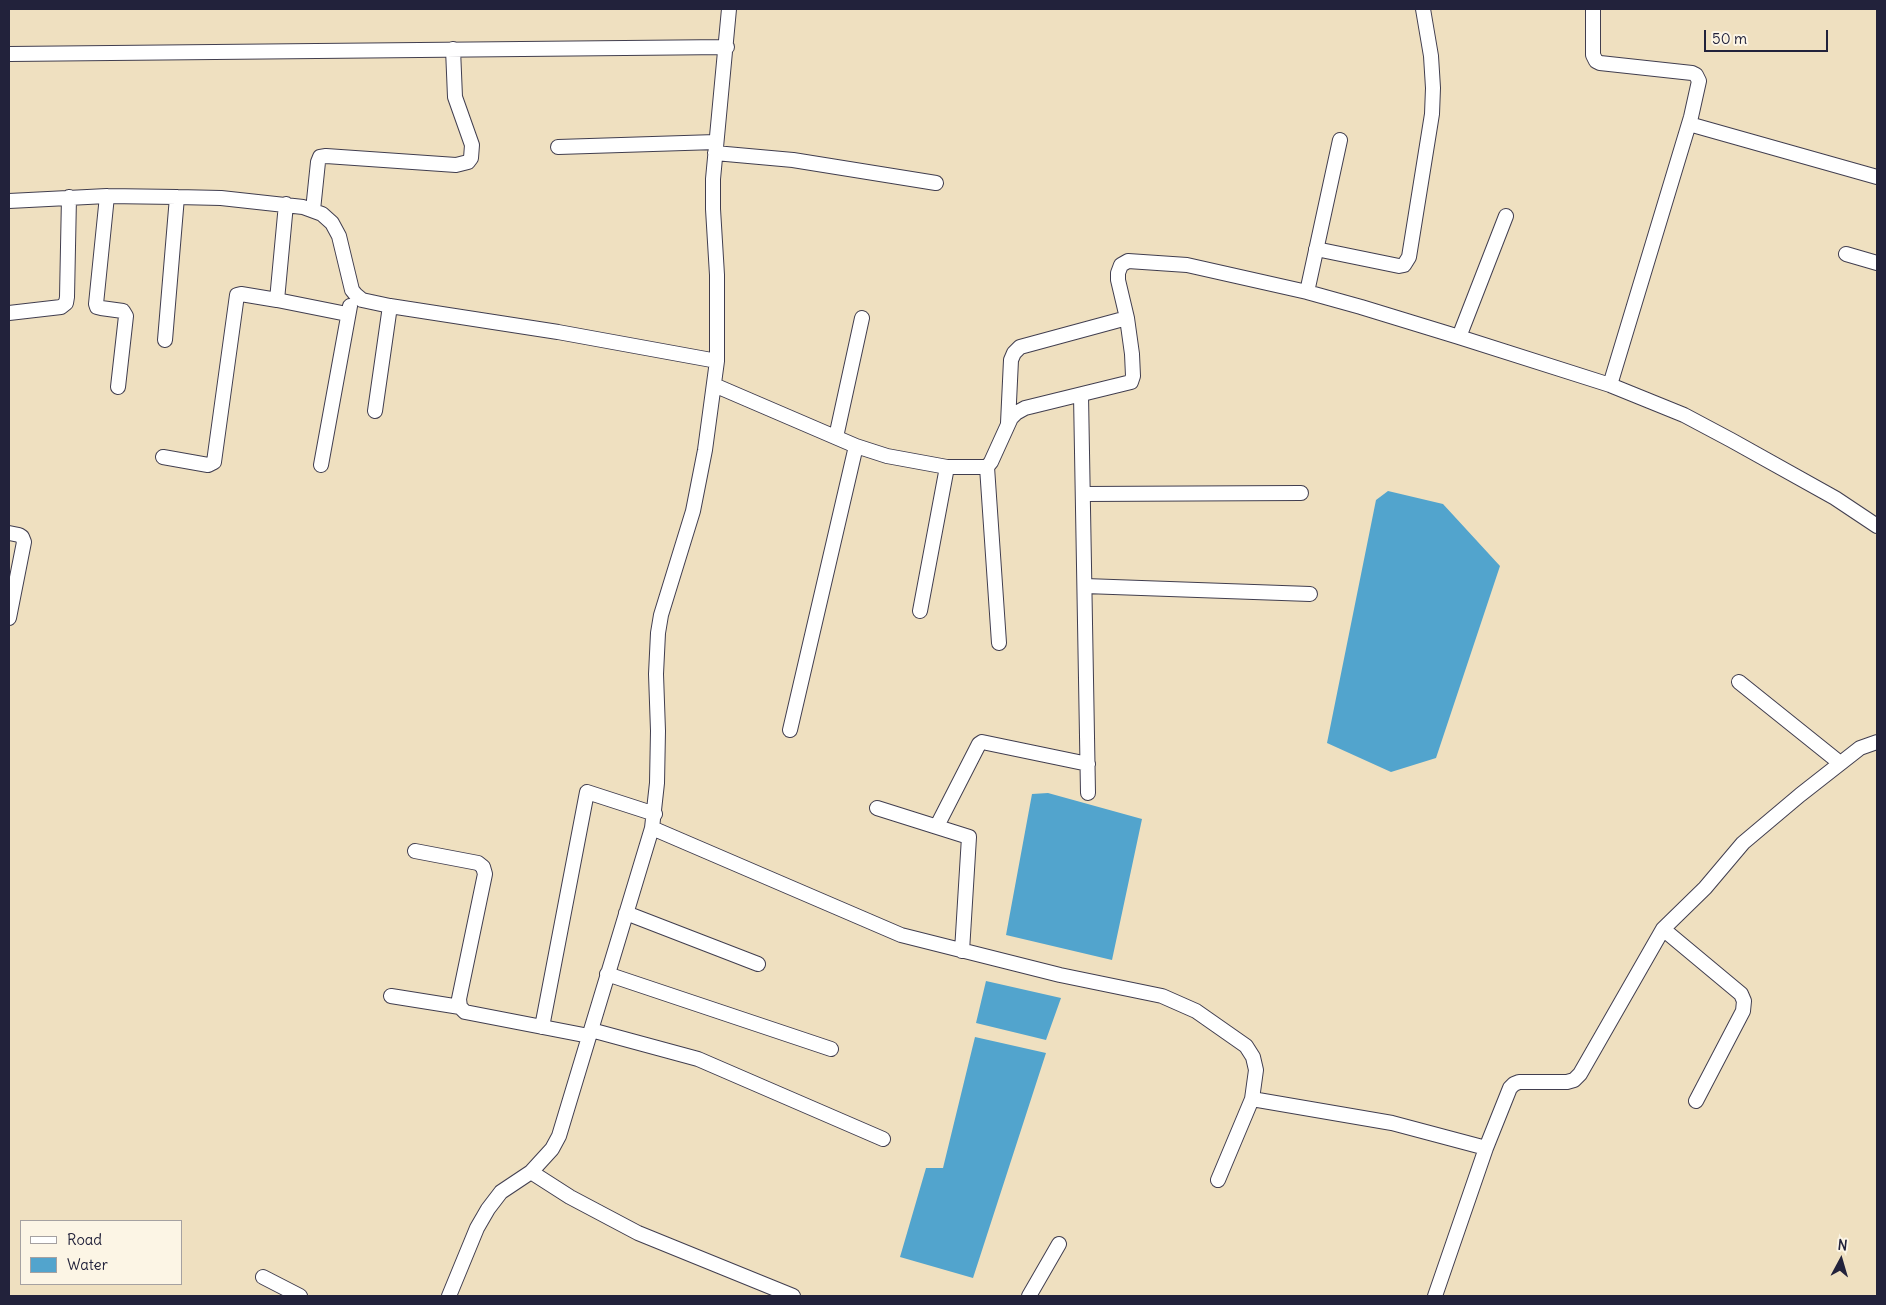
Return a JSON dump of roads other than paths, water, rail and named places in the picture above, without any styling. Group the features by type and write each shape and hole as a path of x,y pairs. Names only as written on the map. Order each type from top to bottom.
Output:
{"street":[{"path":"449,1296 477,1228 488,1209 502,1192 531,1172 552,1150 559,1136 652,828 655,814 658,757 656,674 658,633 661,615 693,511 705,450 717,361 717,275 713,209 715,148 727,47 729,9"},
{"path":"1316,249 1398,266 1404,265 1409,257 1428,142 1433,88 1431,56 1422,9"},
{"path":"1593,9 1594,55 1596,61 1600,64 1692,73 1698,77 1699,85 1689,124 1610,385"},
{"path":"9,54 727,47"},
{"path":"314,210 320,157 456,165 468,162 471,158 472,146 455,97 453,49"},
{"path":"1689,124 1877,177"},
{"path":"1307,292 1340,140"},
{"path":"558,147 715,148 936,183"},
{"path":"9,201 106,196 220,198 286,204 314,210 329,218 336,229 350,284 356,296 367,302 558,332 717,361"},
{"path":"106,196 96,304 101,308 123,311 126,316 118,387"},
{"path":"9,313 60,307 66,304 69,197"},
{"path":"165,340 177,197"},
{"path":"277,300 286,204"},
{"path":"1459,336 1506,216"},
{"path":"1846,254 1877,263"},
{"path":"999,643 987,467 1008,424 1016,413 1025,408 1131,382 1133,372 1127,318 1118,273 1120,265 1128,261 1188,265 1307,292 1459,336 1610,385 1684,415 1835,498 1877,526"},
{"path":"163,458 208,465 214,462 235,298 237,295 277,300 347,314"},
{"path":"321,465 347,314 356,296"},
{"path":"375,411 390,306"},
{"path":"836,436 862,318"},
{"path":"1008,424 1011,360 1014,353 1020,348 1127,318"},
{"path":"714,385 856,446 906,460 947,467 987,467"},
{"path":"1082,395 1088,793"},
{"path":"790,730 856,446"},
{"path":"920,611 947,467"},
{"path":"1083,494 1301,493"},
{"path":"9,533 18,534 24,542 13,571 9,618"},
{"path":"1084,586 1310,594"},
{"path":"1739,682 1840,763"},
{"path":"937,826 979,744 982,742 1088,764"},
{"path":"1435,1296 1486,1148 1510,1088 1519,1082 1567,1082 1574,1080 1580,1074 1663,930 1705,888 1743,843 1840,763 1860,748 1877,742"},
{"path":"542,1027 587,792 655,814"},
{"path":"877,808 969,837 962,951"},
{"path":"652,828 886,929 962,951 1060,975 1162,996 1196,1011 1246,1046 1253,1057 1256,1070 1252,1099 1218,1180"},
{"path":"415,851 478,863 483,867 485,874 459,999 460,1007"},
{"path":"626,913 758,964"},
{"path":"1663,930 1741,994 1744,1001 1743,1011 1696,1101"},
{"path":"607,974 831,1049"},
{"path":"391,996 460,1007 465,1012 542,1027 590,1033 698,1059 883,1139"},
{"path":"1252,1099 1392,1123 1486,1148"},
{"path":"531,1172 570,1198 638,1234 793,1296"},
{"path":"1029,1296 1059,1244"},
{"path":"263,1277 300,1296"}],"water":[{"path":"1388,491 1443,504 1500,566 1436,758 1391,772 1327,743 1376,500"},
{"path":"1048,793 1142,819 1112,960 1006,935 1032,794"},
{"path":"986,981 1061,998 1046,1040 976,1023"},
{"path":"975,1037 1046,1053 973,1278 900,1257 926,1168 943,1168"}]}
